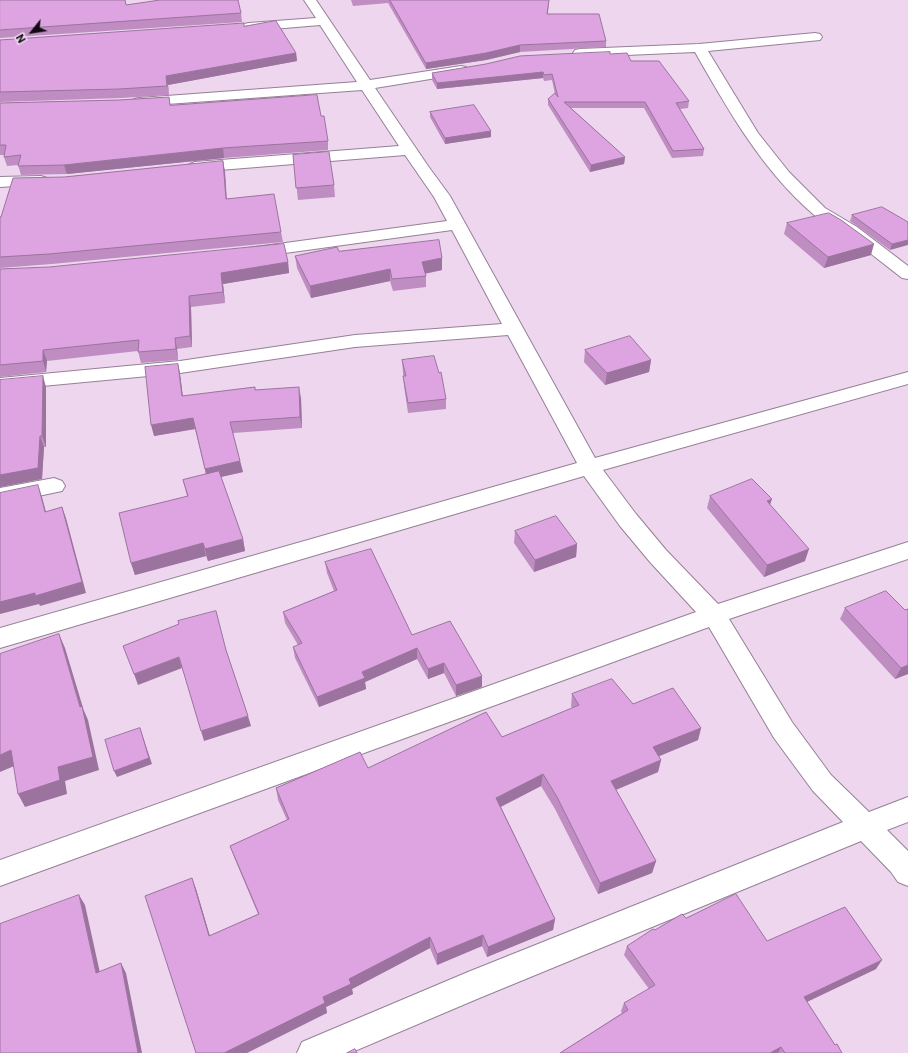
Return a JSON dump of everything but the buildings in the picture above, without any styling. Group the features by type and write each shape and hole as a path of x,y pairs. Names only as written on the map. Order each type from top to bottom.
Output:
{"street":[{"path":"310,0 409,150 442,196 589,467 628,520 658,556 714,614 783,730 822,784 901,863 908,872"},
{"path":"240,28 325,21"},
{"path":"571,54 699,48 815,37"},
{"path":"699,48 769,157 794,187 820,212 842,224 908,274"},
{"path":"128,103 367,85 472,68"},
{"path":"184,168 409,150"},
{"path":"0,182 52,181"},
{"path":"238,254 293,248 457,224"},
{"path":"0,384 180,367 355,341 514,329"},
{"path":"0,638 589,467 908,378"},
{"path":"0,496 54,486"},
{"path":"0,873 714,614 908,550"},
{"path":"313,1053 863,826 908,809"}]}
